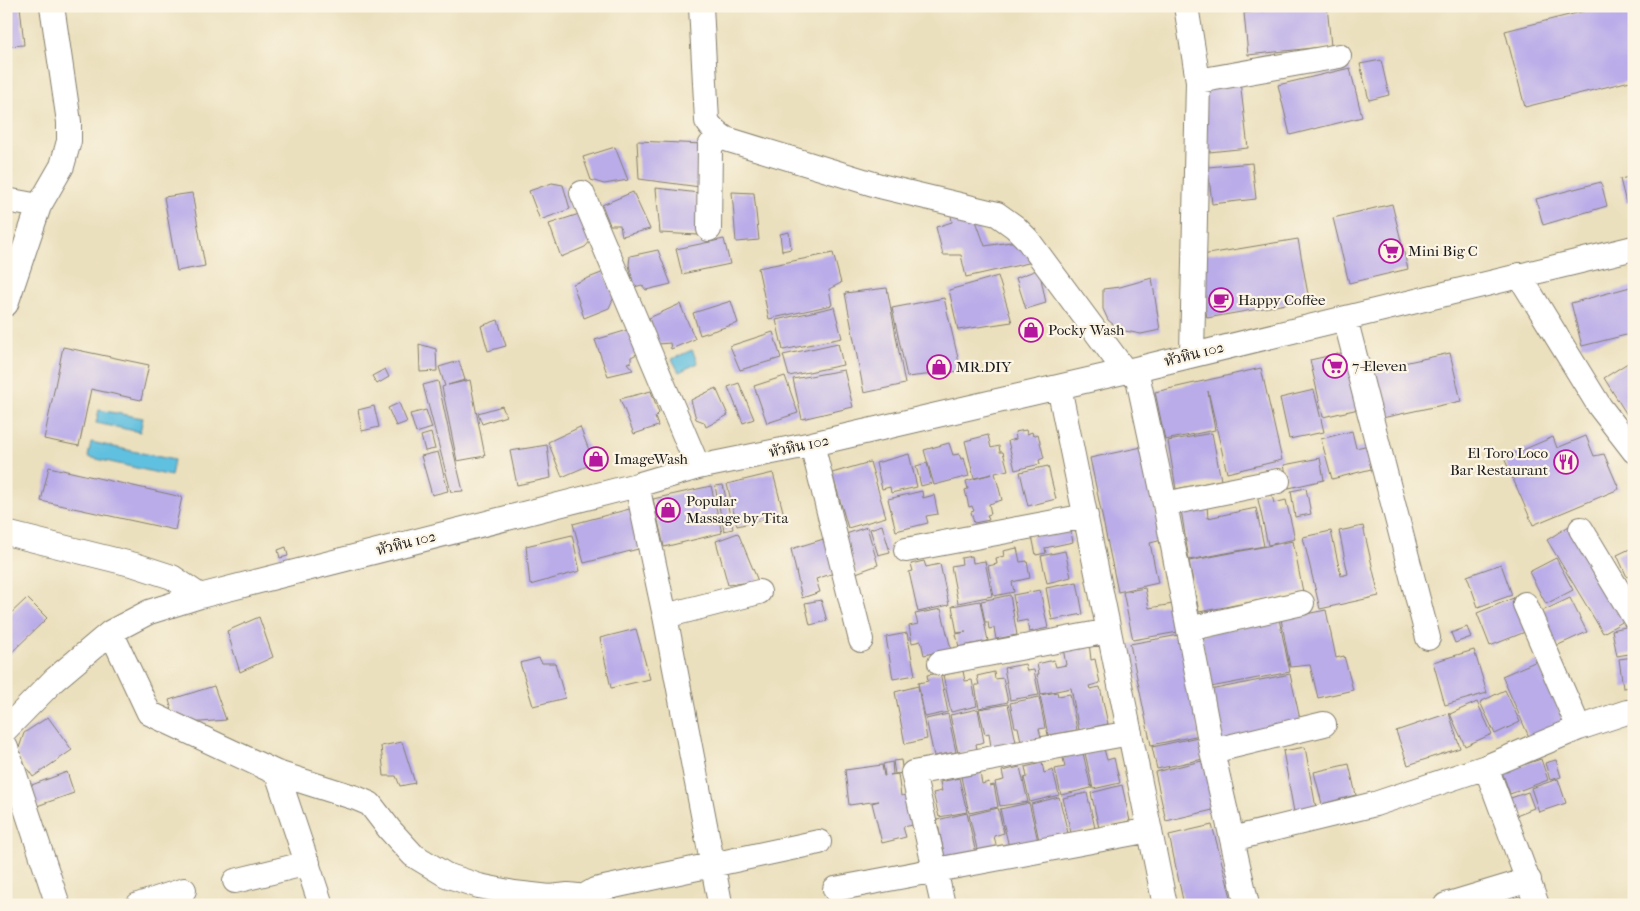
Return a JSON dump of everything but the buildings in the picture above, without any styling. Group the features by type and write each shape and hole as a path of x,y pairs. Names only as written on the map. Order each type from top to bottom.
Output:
{"street":[{"path":"6,304 39,206 62,166 69,141 69,122 52,6"},
{"path":"701,6 707,121 718,134 880,186 997,214 1027,239 1131,370 1165,504 1212,751 1247,905"},
{"path":"1186,6 1198,81 1192,354"},
{"path":"1198,81 1340,56"},
{"path":"709,229 710,146 718,134"},
{"path":"582,193 698,466"},
{"path":"6,200 39,206"},
{"name":"หัวหิน 102","path":"6,729 54,680 111,632 149,612 200,596 637,485 698,466 812,444 1060,387 1634,248"},
{"path":"1519,275 1600,407 1634,451"},
{"path":"1345,318 1428,638"},
{"path":"1060,387 1165,905"},
{"path":"812,444 861,640"},
{"path":"1165,504 1278,481"},
{"path":"637,485 665,616 720,904"},
{"path":"906,550 1086,516"},
{"path":"1582,529 1634,617"},
{"path":"6,533 135,565 163,574 200,596"},
{"path":"665,616 759,592"},
{"path":"1189,629 1302,603"},
{"path":"1525,604 1580,728"},
{"path":"940,663 1109,631"},
{"path":"111,632 149,714 277,773 370,804 390,830 414,855 446,875 479,886 514,893 550,897 568,894 585,901 595,890 820,842"},
{"path":"1232,839 1376,804 1486,767 1580,728 1627,712 1634,712"},
{"path":"1212,751 1324,724"},
{"path":"943,905 913,773 1130,733"},
{"path":"6,748 58,905"},
{"path":"1486,767 1537,905"},
{"path":"277,773 321,905"},
{"path":"835,889 1150,830"},
{"path":"235,881 308,863"},
{"path":"1446,905 1529,880"},
{"path":"138,905 184,890"}],"water":[{"path":"692,350 698,363 679,372 672,359"},
{"path":"99,410 143,418 140,432 96,423"},
{"path":"91,442 174,460 171,476 88,457"}],"place":[{"name":"Mini Big C","path":"1391,251"},
{"name":"Happy Coffee","path":"1221,300"},
{"name":"Pocky Wash","path":"1031,330"},
{"name":"7-Eleven","path":"1335,366"},
{"name":"MR.DIY","path":"939,367"},
{"name":"ImageWash","path":"596,459"},
{"name":"El Toro Loco Bar Restaurant","path":"1566,462"},
{"name":"Popular Massage by Tita","path":"668,510"}]}
